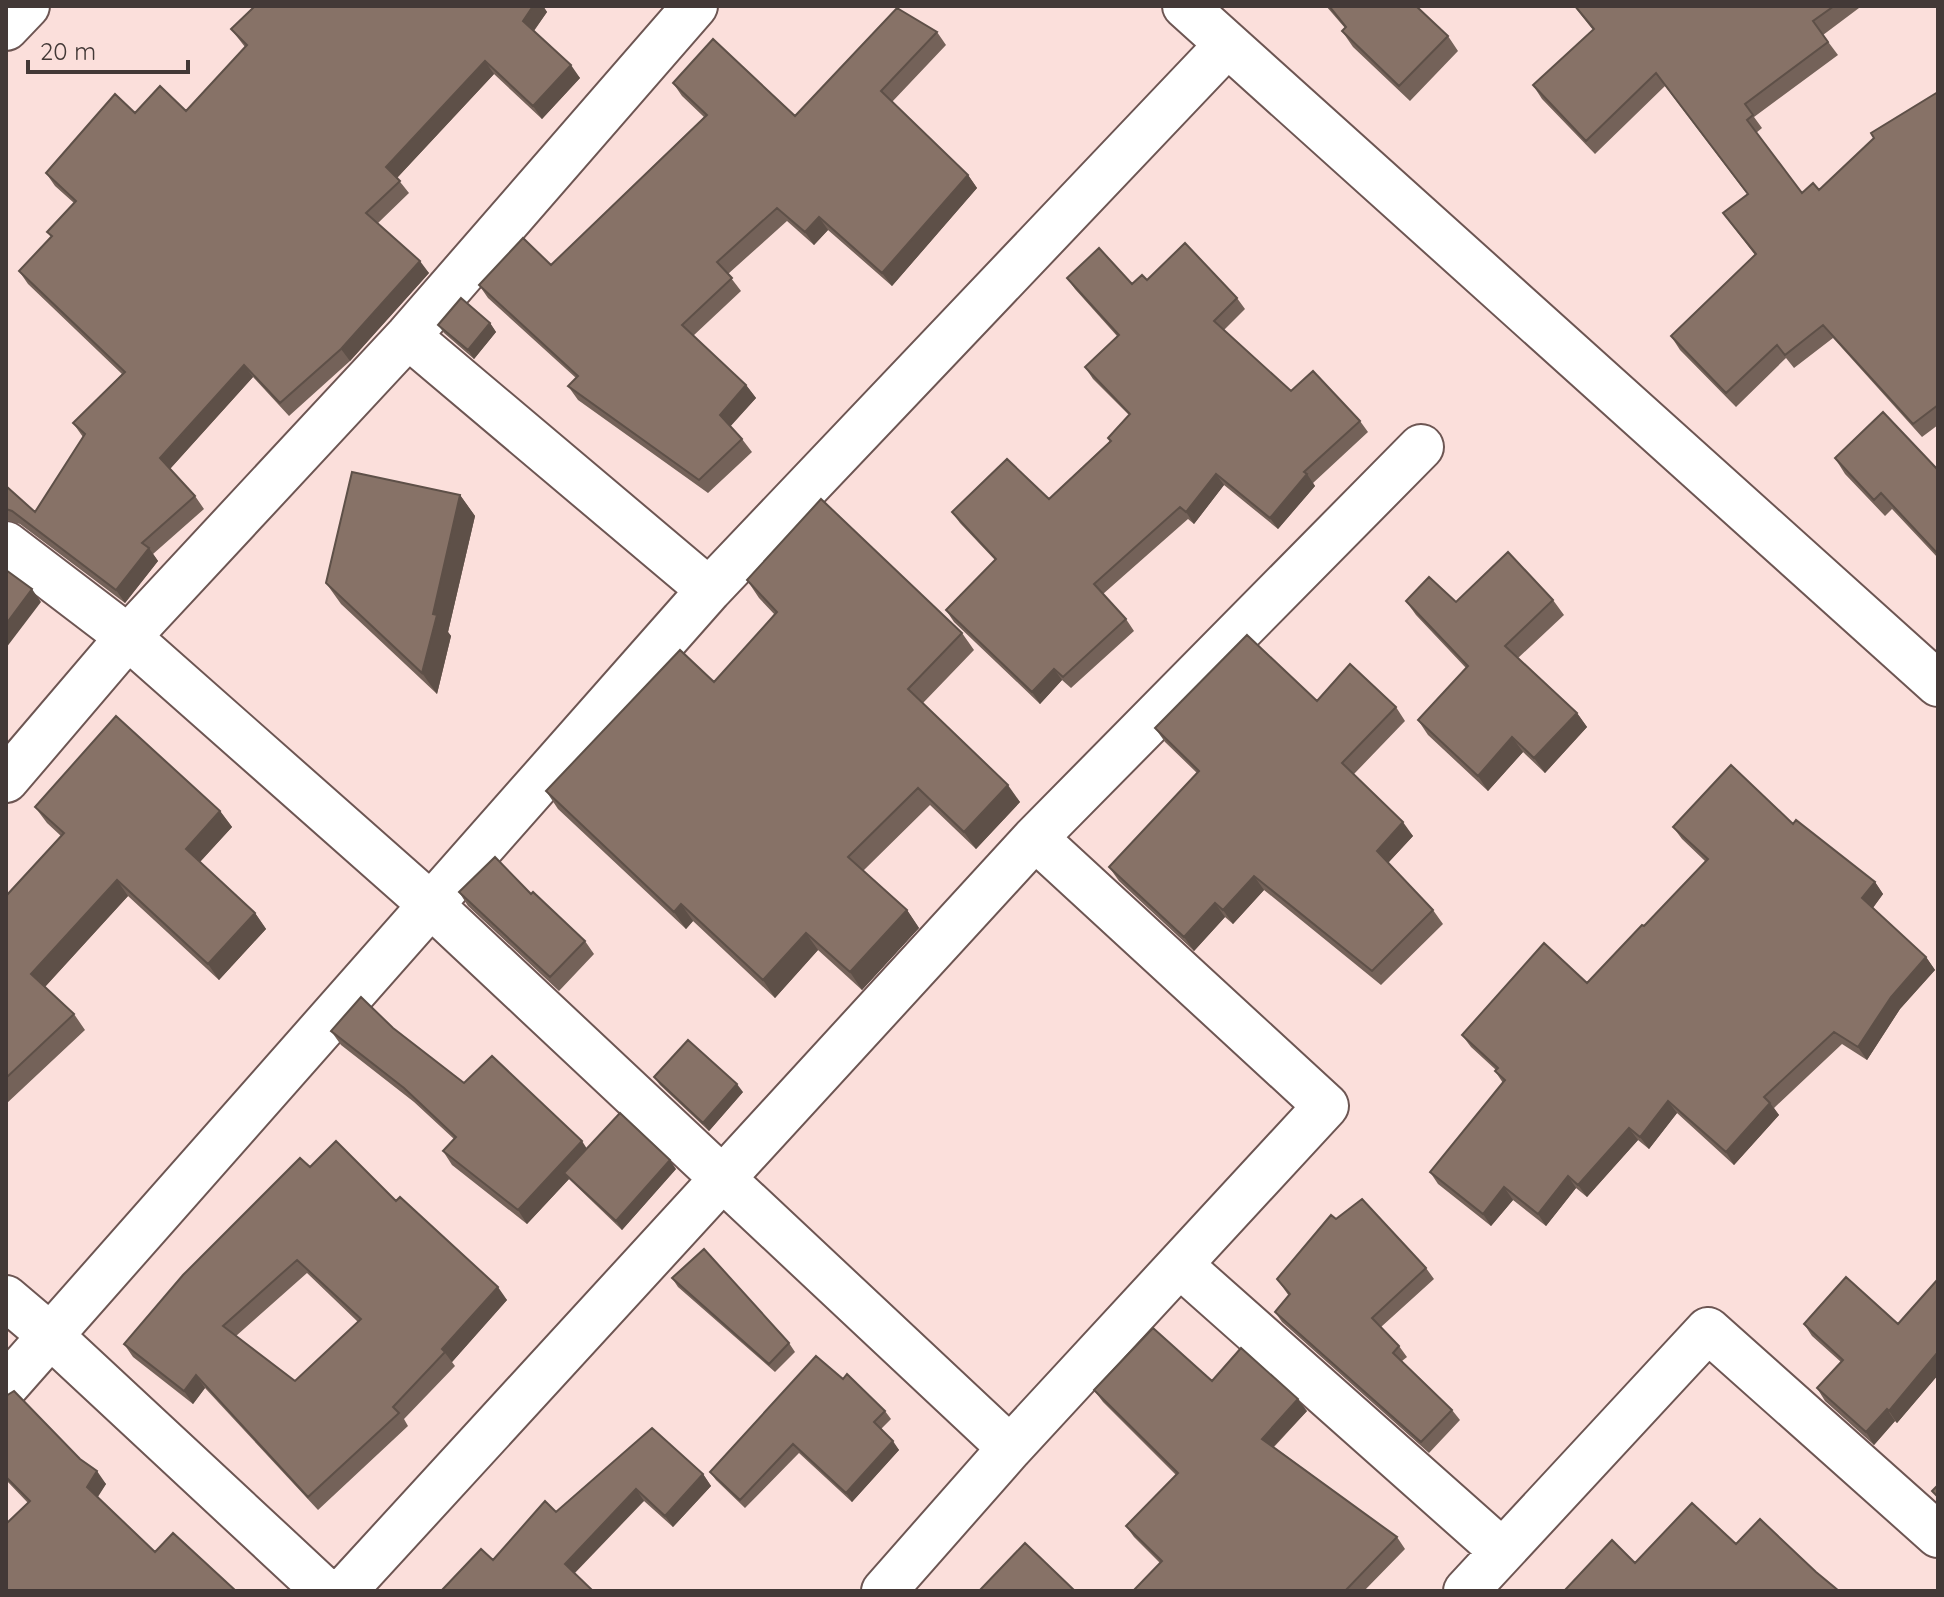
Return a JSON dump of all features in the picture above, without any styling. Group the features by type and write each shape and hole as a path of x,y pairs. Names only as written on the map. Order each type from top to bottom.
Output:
{"street":[{"path":"6,28 27,6"},
{"path":"6,780 128,637 408,336 695,6"},
{"path":"1185,6 1938,684"},
{"path":"6,1386 709,590 1227,45"},
{"path":"408,336 709,590"},
{"path":"344,1591 1035,838 1421,447"},
{"path":"6,544 128,637 431,905 1010,1448"},
{"path":"884,1591 1010,1448 1326,1106 1035,838"},
{"path":"1180,1265 1502,1551"},
{"path":"6,1298 325,1591"},
{"path":"1466,1591 1708,1330 1938,1535"}],"building":[{"path":"255,6 533,6 523,21 571,65 533,106 485,61 386,167 400,181 366,213 420,261 341,349 280,403 244,365 160,458 195,496 142,543 149,548 116,590 6,509 6,486 35,512 85,434 73,423 125,372 19,271 52,236 47,232 76,201 46,173 115,94 135,113 160,86 186,111 247,45 231,29"},
{"path":"1329,6 1416,6 1448,36 1399,86 1342,31 1346,27"},
{"path":"1575,6 1834,6 1813,21 1828,42 1745,104 1753,115 1747,120 1802,193 1813,183 1819,190 1874,138 1871,133 1938,92 1938,405 1913,424 1823,325 1785,355 1777,345 1726,393 1671,336 1756,254 1723,213 1748,194 1656,73 1586,141 1533,85 1594,29"},
{"path":"897,8 937,32 881,91 968,175 882,273 819,217 805,232 777,208 717,262 732,278 682,325 746,385 720,415 742,439 699,480 568,386 578,376 479,285 523,238 551,265 707,115 673,83 713,39 795,116"},
{"path":"1185,243 1237,298 1214,321 1291,391 1313,371 1360,421 1304,472 1307,474 1270,518 1216,474 1186,512 1180,507 1094,584 1126,619 1063,677 1054,669 1032,692 946,610 996,559 952,512 1007,459 1049,499 1111,441 1108,438 1130,414 1085,367 1119,335 1067,278 1099,248 1132,284 1142,275 1147,280"},
{"path":"461,298 490,323 468,350 438,325"},
{"path":"1883,412 1938,470 1938,554 1881,493 1874,500 1835,458"},
{"path":"352,472 460,495 433,614 437,615 422,673 326,583"},
{"path":"821,499 962,633 908,689 1008,785 964,832 918,788 848,857 907,910 850,972 806,933 763,980 681,904 674,912 546,791 680,650 714,682 777,612 747,580"},
{"path":"1508,552 1553,600 1505,646 1577,713 1534,758 1512,737 1478,776 1418,720 1468,666 1406,601 1429,577 1456,602"},
{"path":"6,570 32,589 6,624"},
{"path":"1247,635 1317,701 1350,664 1396,707 1342,763 1403,822 1377,851 1433,910 1372,971 1254,876 1223,910 1215,903 1184,937 1109,867 1199,771 1155,728"},
{"path":"116,716 220,811 186,849 255,913 208,964 117,880 31,974 74,1014 6,1078 6,896 64,833 35,807"},
{"path":"1731,765 1793,824 1796,820 1875,882 1862,898 1926,957 1891,997 1858,1047 1834,1032 1764,1097 1770,1103 1726,1152 1668,1101 1640,1137 1629,1128 1578,1185 1568,1176 1538,1214 1504,1187 1483,1214 1430,1172 1505,1080 1495,1071 1498,1068 1462,1035 1544,943 1587,983 1644,926 1708,859 1673,827"},
{"path":"495,857 531,894 533,892 585,941 550,977 459,892"},
{"path":"361,997 393,1028 464,1083 492,1056 582,1141 518,1210 443,1151 456,1137 404,1088 331,1031"},
{"path":"688,1040 737,1084 703,1123 654,1077"},
{"path":"620,1113 670,1160 616,1221 564,1173"},
{"path":"336,1141 396,1201 400,1197 498,1287 442,1349 445,1352 393,1407 399,1413 308,1497 196,1375 184,1391 124,1344 183,1275 300,1158 310,1167","holes":["297,1260 361,1319 295,1381 223,1326"]},
{"path":"1362,1199 1426,1268 1372,1318 1399,1346 1393,1353 1452,1410 1421,1442 1275,1312 1290,1294 1277,1279 1331,1215 1336,1219"},
{"path":"704,1249 789,1343 769,1364 672,1278"},
{"path":"1846,1277 1898,1324 1938,1279 1938,1352 1889,1411 1887,1409 1866,1432 1817,1388 1843,1360 1804,1324"},
{"path":"1153,1328 1212,1381 1241,1348 1298,1399 1262,1439 1397,1537 1345,1591 1133,1591 1162,1561 1126,1526 1178,1473 1094,1390"},
{"path":"816,1356 843,1379 847,1374 885,1411 874,1422 893,1441 846,1493 793,1444 740,1500 710,1472"},
{"path":"14,1391 80,1459 97,1471 87,1487 155,1552 173,1533 236,1591 6,1591 6,1524 30,1501 6,1477 6,1396"},
{"path":"652,1428 703,1474 665,1516 636,1489 565,1564 593,1591 441,1591 481,1549 493,1560 545,1501 556,1512"},
{"path":"1692,1503 1736,1544 1760,1519 1839,1591 1564,1591 1612,1540 1635,1563"},
{"path":"1025,1543 1075,1591 979,1591"}]}
